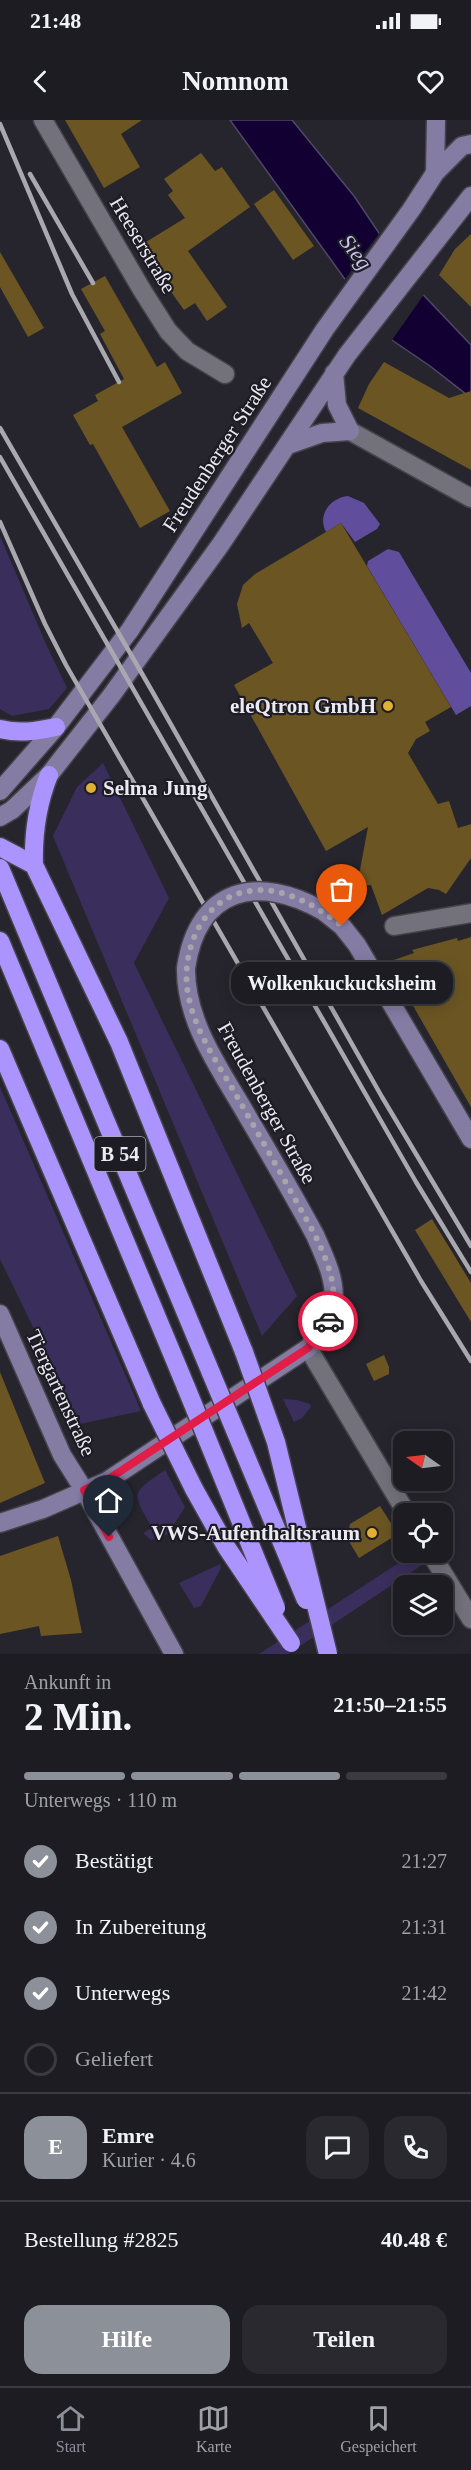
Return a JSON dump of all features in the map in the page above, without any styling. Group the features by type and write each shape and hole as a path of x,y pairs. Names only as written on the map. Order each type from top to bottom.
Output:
{"highway":[{"path":"0,729 11,732 31,732 56,727"},
{"path":"49,775 40,798 33,837 34,865 119,1042 244,1352 276,1442 328,1654"},
{"path":"0,847 34,865"},
{"name":"B 54","path":"0,868 328,1654"},
{"name":"B 54","path":"3,948 293,1648"},
{"path":"0,1049 152,1404 194,1490 227,1548 293,1648"}],"main road":[{"path":"435,173 436,120"},
{"name":"Freudenberger Straße","path":"0,790 56,727 130,630 325,329 435,173 462,146 471,144"},
{"path":"0,818 12,810 49,775 111,696 176,608 288,445 334,373 436,238 465,209 471,196"},
{"path":"288,445 322,433 350,431 337,405 334,373"},
{"name":"Freudenberger Straße","path":"0,1523 43,1509 107,1480 308,1348 328,1323 333,1309 334,1291 328,1264 315,1235 215,1059 194,1017 188,998 186,968 192,941 211,911 233,896 267,890 288,894 323,911 342,926 357,945 471,1139"},
{"name":"Tiergartenstraße","path":"0,1314 62,1455 84,1490 174,1654"}],"street":[{"name":"Heeserstraße","path":"43,120 168,331 187,351 225,374"},
{"path":"350,431 471,498"},
{"path":"394,926 471,913"},
{"path":"308,1348 400,1503"},
{"path":"437,1563 471,1619"}],"shaded area":[{"path":"348,496 364,503 380,524 377,529 355,542 341,523 326,532 324,526 323,519 327,508 336,500"},
{"path":"0,536 67,688 49,709 12,716 0,709"},
{"path":"388,549 399,552 471,673 471,706 456,715 367,566 368,561"},
{"path":"103,763 169,898 134,963 297,1296 262,1336 53,836 77,787"},
{"path":"0,1087 141,1411 80,1424 0,1259"},
{"path":"283,1399 297,1400 310,1404 311,1407 302,1418 294,1422"},
{"path":"165,1470 185,1507 168,1534 151,1540 143,1533 152,1528 138,1500 138,1494 145,1484"},
{"path":"399,1563 421,1563 422,1565 407,1575 393,1575 393,1584 288,1654 259,1654"},
{"path":"220,1564 221,1568 201,1606 194,1608 179,1583"}],"water":[{"name":"Sieg","path":"230,120 292,120 354,196 414,285 471,345 471,398 386,336"}],"pier":[{"path":"381,231 425,293 390,343 342,283"}],"building":[{"path":"65,120 142,120 121,134 140,167 104,188"},
{"path":"201,153 215,171 222,167 250,207 188,251 227,307 207,321 195,303 184,310 157,272 154,274 138,247 185,218 168,195 173,191 164,179"},
{"path":"274,190 314,246 293,260 254,204"},
{"path":"471,234 471,307 439,275 455,249"},
{"path":"0,252 44,328 28,337 0,287"},
{"path":"105,276 157,367 165,362 182,393 122,427 170,511 140,528 93,444 90,445 73,415 98,401 95,395 124,379 100,334 105,331 81,289"},
{"path":"384,362 449,398 471,391 471,470 358,408 369,384"},
{"path":"341,523 451,707 425,722 430,731 416,739 408,753 438,804 449,801 458,828 471,824 471,858 446,894 428,888 382,915 371,885 357,886 368,827 326,851 234,685 273,663 249,623 242,628 237,604 243,585 255,574"},
{"path":"471,937 471,1107 388,962 414,953 412,950 457,938 458,941"},
{"path":"432,1219 471,1283 471,1322 415,1230"},
{"path":"384,1355 389,1374 374,1381 366,1364"},
{"path":"0,1372 45,1483 0,1503"},
{"name":"VWS-Aufenthaltsraum","path":"380,1506 393,1526 393,1537 359,1558 347,1538 350,1524"},
{"path":"58,1536 71,1580 82,1633 41,1636 39,1626 0,1634 0,1556"}],"railway":[{"path":"0,124 72,294 119,382"},
{"path":"30,174 93,283"},
{"path":"0,428 382,1097 471,1246"},
{"path":"0,457 416,1182 471,1272"},
{"path":"0,522 45,624 66,665 421,1281 471,1361"}],"way so far":[{"path":"328,1321 333,1309 334,1291 328,1264 315,1235 215,1059 194,1017 188,998 186,968 192,941 211,911 221,902 233,896 251,891 267,890 288,894 323,911 342,926"}],"place":[{"name":"eleQtron GmbH","path":"388,706"},
{"name":"Selma Jung","path":"91,788"},
{"name":"Wolkenkuckucksheim","path":"342,926"},
{"name":"VWS-Aufenthaltsraum","path":"372,1533"}],"route":[{"path":"109,1537 84,1490 107,1480 134,1463 308,1348 328,1321"}]}
